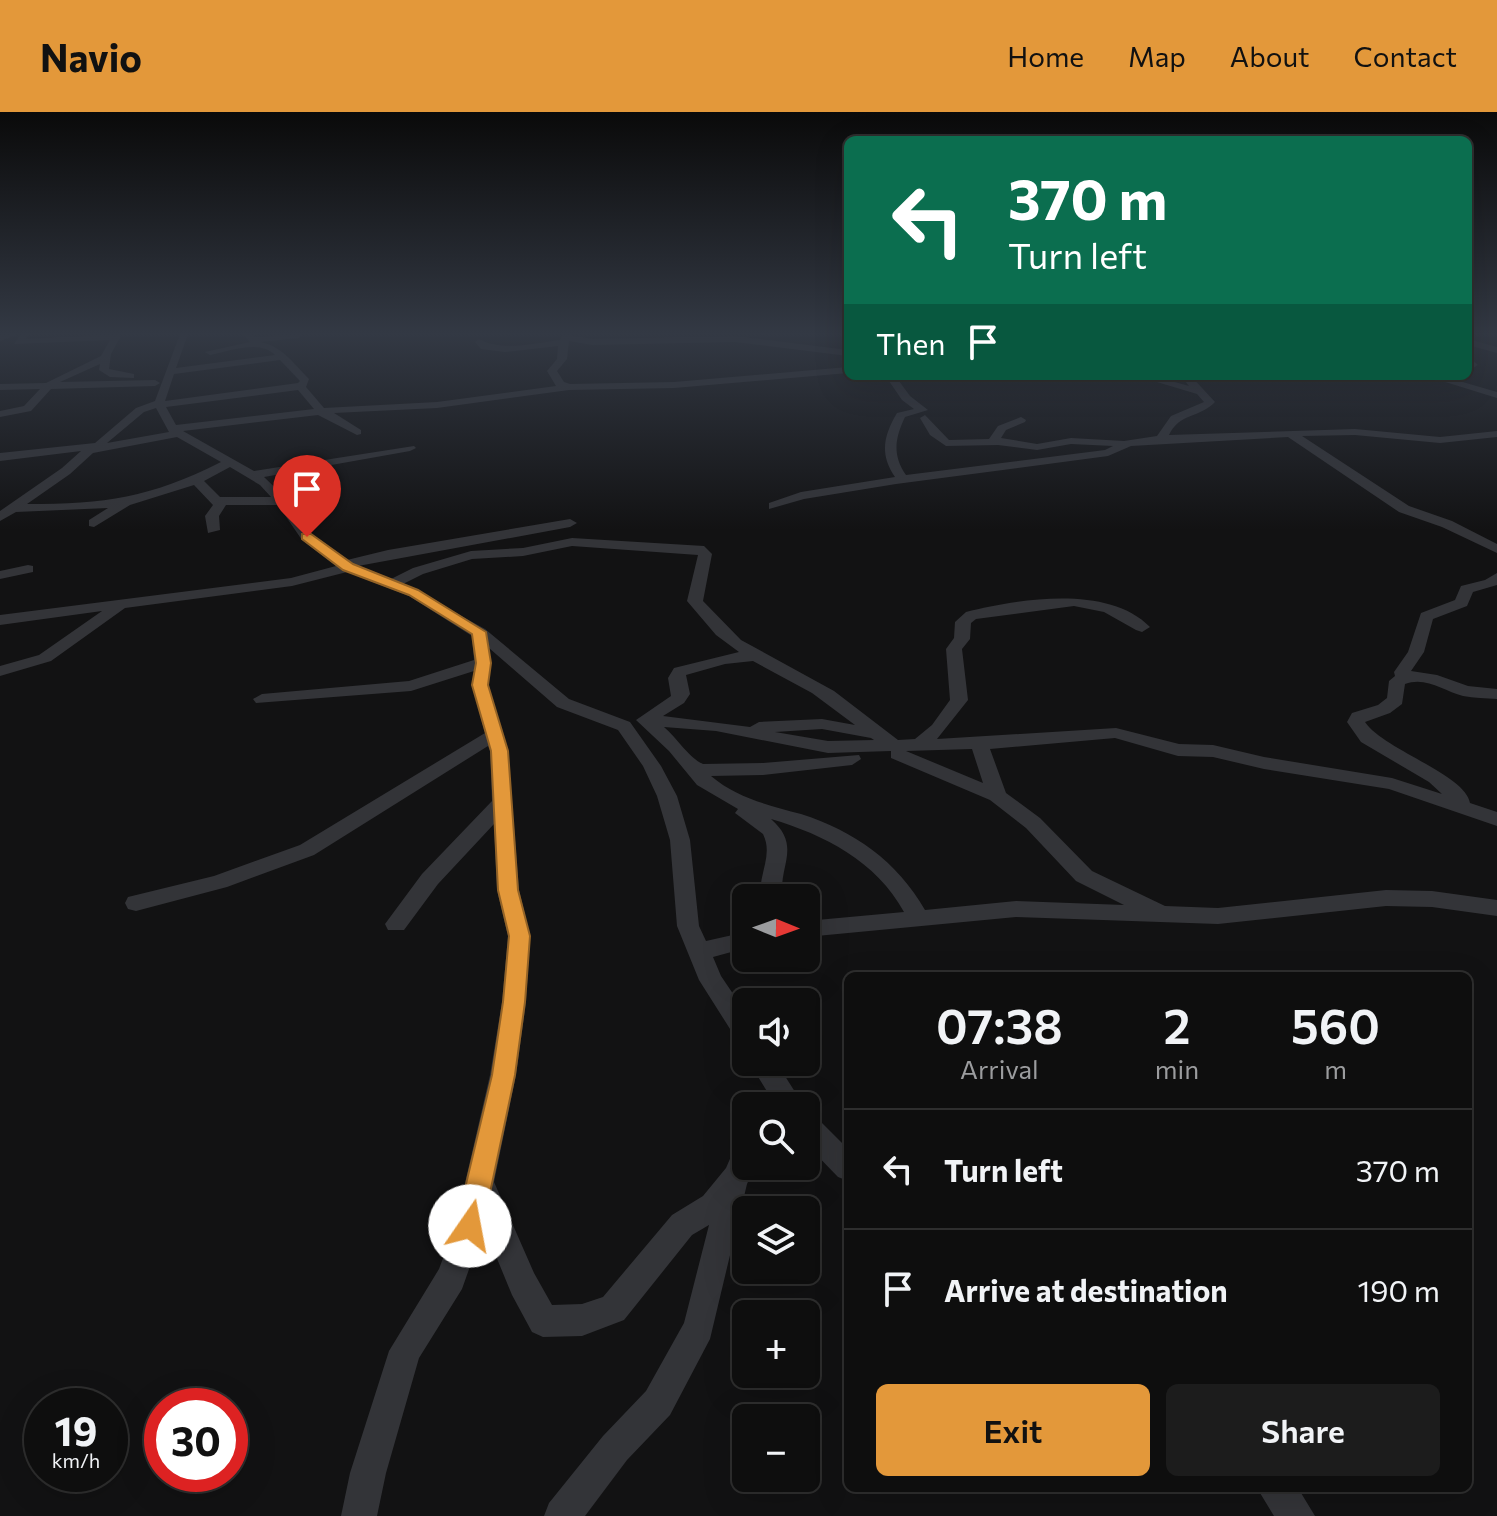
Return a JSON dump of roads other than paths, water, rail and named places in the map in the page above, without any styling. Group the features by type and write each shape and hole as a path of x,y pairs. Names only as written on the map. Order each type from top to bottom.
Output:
{"street":[{"path":"0,414 27,409 34,400"},
{"path":"160,400 159,404 176,431 253,475 281,501 307,537 346,566 448,612 479,632 563,703 577,711 606,717 735,730 828,747 979,743 1116,733 1164,747 1213,751 1266,764 1392,784 1497,819"},
{"path":"0,517 66,471 84,453 140,410 195,400"},
{"path":"313,400 323,413 357,432"},
{"path":"0,457 372,406 437,405 477,400"},
{"path":"903,479 889,457 887,445 901,415 923,410 908,400"},
{"path":"1161,439 1166,427 1177,417 1208,405 1210,400"},
{"path":"891,434 933,412 918,406"},
{"path":"925,418 934,433 946,443 1002,443 1030,447 1071,441 1128,443 1290,433 1355,432 1440,440 1497,434"},
{"path":"1002,443 995,439 995,435 1002,428 1021,420"},
{"path":"1290,433 1404,509 1447,524 1497,549"},
{"path":"774,506 801,496 903,479 1108,453 1128,443"},
{"path":"253,475 410,448"},
{"path":"13,469 28,455"},
{"path":"13,508 77,506 136,499 164,493 231,462"},
{"path":"197,479 200,486 218,501 281,501"},
{"path":"94,523 136,499"},
{"path":"213,530 211,520 219,508 218,501"},
{"path":"0,620 292,582 388,554 570,523"},
{"path":"391,584 418,571 471,555 532,551 572,542 699,549 705,554 705,560 696,577 695,601 735,645 821,690 889,744 997,796 1033,823 1084,876 1104,888 1178,917"},
{"path":"0,575 28,569"},
{"path":"1404,677 1402,672 1416,652 1426,616 1458,607 1466,589 1496,580"},
{"path":"921,745 938,729 959,700 954,649 962,639 963,622 971,615 1074,601 1109,609 1142,627"},
{"path":"0,671 45,658 123,604"},
{"path":"359,1516 368,1473 405,1351 451,1278 470,1226 503,1075 514,1002 519,936 508,890 499,751 480,685 483,663 479,632"},
{"path":"645,720 678,699 681,694 676,678 680,672 723,659 752,656"},
{"path":"262,699 411,686 483,663"},
{"path":"1469,809 1436,778 1367,738 1356,722 1358,717 1391,705 1396,700 1397,681 1404,677 1427,677 1465,691 1497,694"},
{"path":"606,717 624,726 667,796 680,840 688,926 711,980 732,1012"},
{"path":"645,720 676,747 707,783 729,797 811,825 866,856 898,884 919,918"},
{"path":"136,903 219,882 307,850 494,735"},
{"path":"979,743 997,796"},
{"path":"694,768 763,769 889,744"},
{"path":"729,797 737,807 758,818 776,833 776,866 770,884"},
{"path":"396,924 430,879 504,801"},
{"path":"820,928 1056,909 1178,917 1218,916 1386,898 1432,899 1497,908"},
{"path":"701,951 732,943"},
{"path":"820,1139 844,1164"},
{"path":"479,1180 523,1284 543,1321 582,1320 613,1309 682,1225 713,1206 732,1179"},
{"path":"562,1516 615,1448 658,1403 699,1328 712,1264 737,1180"},
{"path":"1278,1492 1297,1516"}]}
